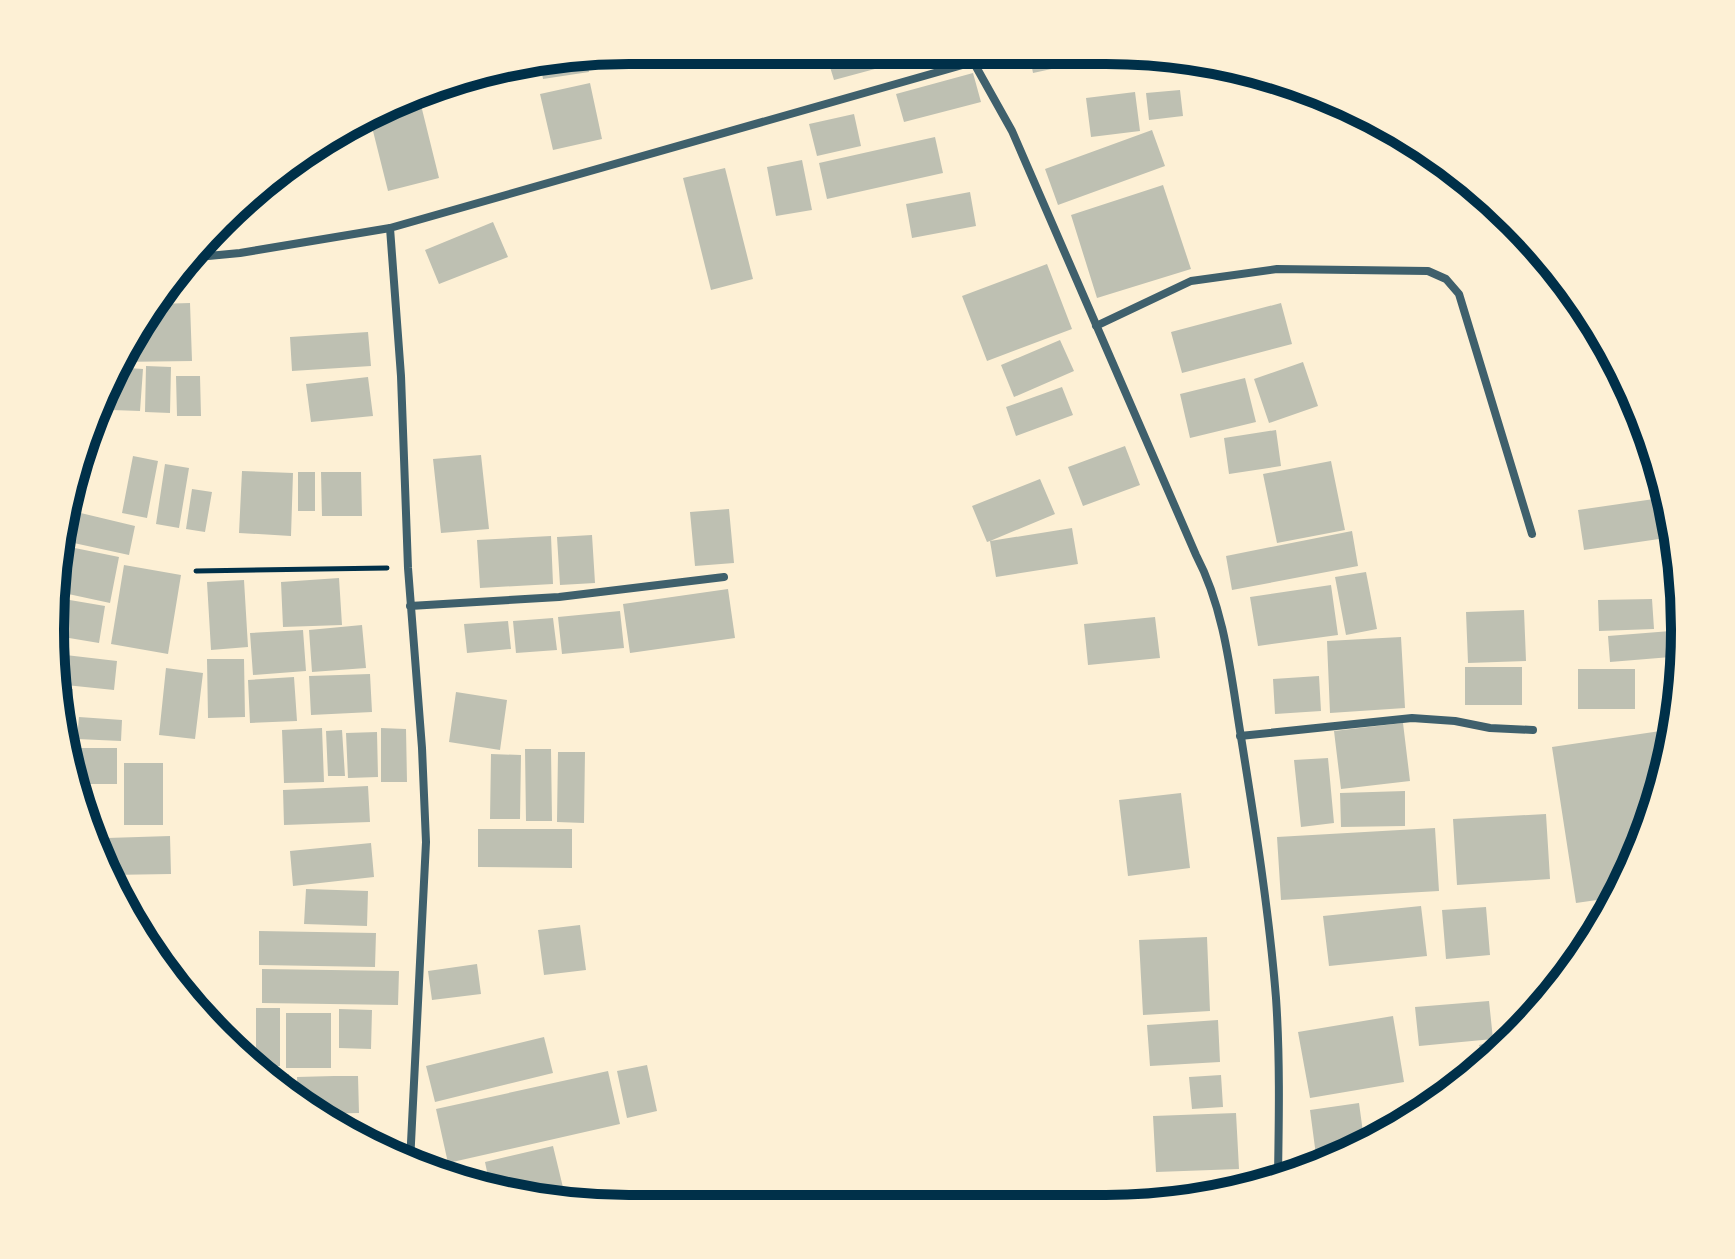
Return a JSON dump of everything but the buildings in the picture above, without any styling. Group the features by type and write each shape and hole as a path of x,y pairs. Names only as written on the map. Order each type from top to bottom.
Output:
{"street":[{"path":"205,256 390,228 955,64"},
{"path":"975,64 1012,131 1208,578 1227,656 1257,840 1276,997 1280,1093 1278,1168"},
{"path":"390,228 426,842 411,1151"},
{"path":"1096,326 1191,281 1277,269 1428,271 1446,279 1459,294 1532,534"},
{"path":"410,606 559,597 724,577"},
{"path":"1240,736 1412,718 1533,730"}],"path":[{"path":"196,571 408,568"}]}
